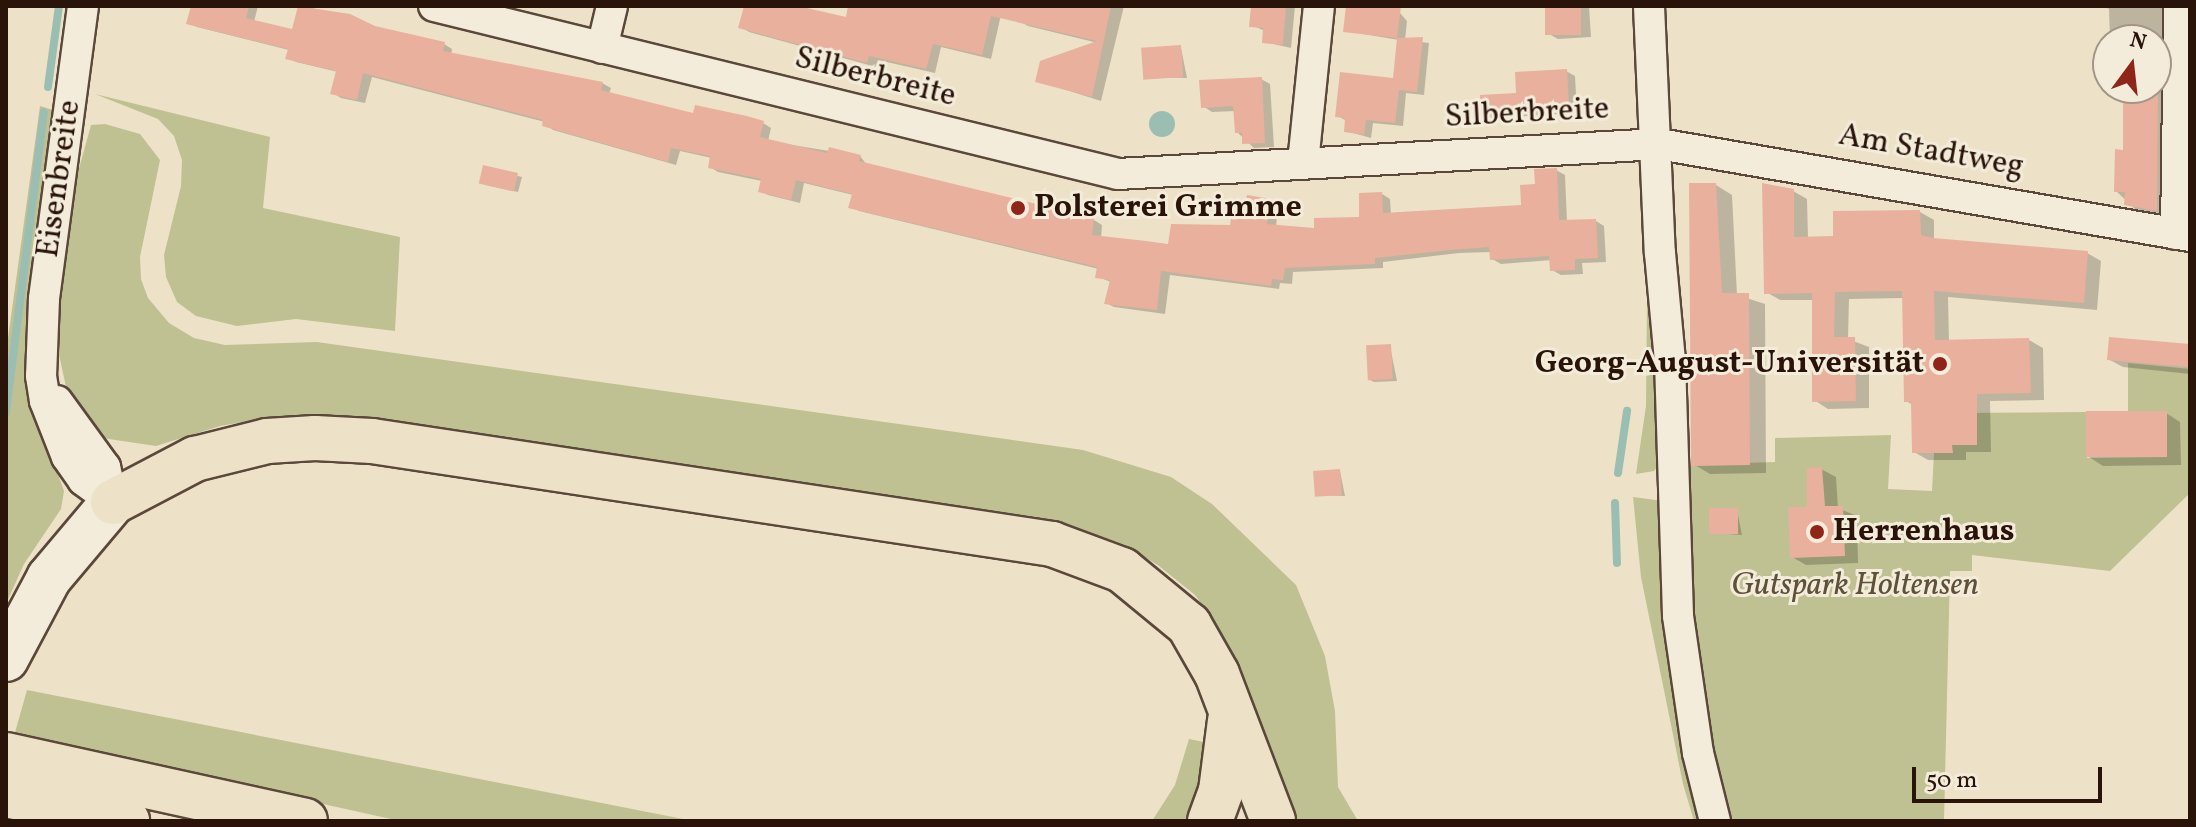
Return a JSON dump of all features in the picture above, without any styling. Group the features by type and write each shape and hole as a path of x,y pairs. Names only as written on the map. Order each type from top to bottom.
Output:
{"highway":[{"path":"113,502 195,459 267,441 315,438 372,441 1000,534 1093,556 1158,595 1204,647 1273,821"},
{"path":"1210,821 1221,791 1231,719"},
{"path":"6,755 127,821"},
{"path":"6,795 65,788 305,821"}],"main road":[{"path":"6,659 49,578 113,502"}],"street":[{"name":"Eisenbreite","path":"83,6 44,299 42,352 56,399 105,467 113,502"},
{"name":"Silberbreite","path":"434,6 1118,174 1659,144"},
{"path":"602,48 612,6"},
{"path":"1303,163 1319,6"},
{"path":"1649,6 1659,144 1678,616 1698,753 1715,821"},
{"path":"2179,6 2183,235"},
{"name":"Am Stadtweg","path":"1659,144 2183,235"}],"green space":[{"path":"95,94 270,137 263,208 400,237 395,331 296,319 237,326 196,316 177,302 166,277 164,255 181,186 182,160 174,136 158,119"},
{"path":"40,106 53,110 25,335 39,422 64,491 61,509 24,564 6,604 6,353"},
{"path":"105,124 140,134 160,160 140,257 141,279 148,298 169,323 194,338 225,345 317,342 1083,450 1171,477 1212,504 1296,585 1325,656 1335,711 1338,787 1358,821 1293,821 1252,699 1217,625 1195,595 1126,545 1077,528 1037,517 324,417 272,417 220,426 156,446 102,438 69,400 55,337 74,187 91,125"},
{"path":"1648,192 1661,462 1654,471 1636,474 1646,406"},
{"name":"Gutspark Holtensen","path":"2128,363 2190,369 2190,493 2110,571 1972,555 1972,571 1950,571 1944,821 1731,821 1712,747 1696,649 1683,465 1775,462 1775,438 1891,435 1888,489 1932,491 1934,453 1952,452 1952,413 2086,412 2087,458 2167,457 2166,412 2128,412"},
{"path":"1633,497 1663,501 1705,821 1694,821 1683,784 1641,577"},
{"path":"27,690 693,821 400,821 14,736"},
{"path":"1189,739 1209,743 1193,821 1152,821 1175,785"}],"water":[{"path":"1162,111 1171,115 1175,124 1171,133 1162,137 1153,133 1149,124 1153,115"}],"building":[{"path":"191,6 249,6 246,18 292,29 298,6 350,14 375,26 445,42 443,51 603,82 601,90 693,113 695,105 747,116 764,121 760,137 827,153 829,147 861,155 859,161 1094,218 1092,235 1168,244 1171,224 1230,225 1234,198 1246,200 1247,195 1271,199 1267,224 1314,228 1314,218 1359,217 1359,193 1382,192 1383,213 1521,205 1520,185 1535,184 1534,169 1557,168 1559,220 1596,219 1598,258 1575,259 1575,270 1550,271 1549,256 1490,260 1489,247 1450,250 1375,258 1375,264 1285,268 1283,280 1272,279 1271,286 1161,271 1157,310 1104,304 1110,280 1095,278 1097,267 848,208 852,194 796,180 791,200 758,192 761,179 708,168 710,156 671,148 668,162 542,126 543,120 363,73 357,100 330,94 336,71 285,59 288,49 186,24"},
{"path":"744,6 798,6 846,17 848,6 1111,6 1092,97 1035,82 1040,61 1097,41 991,16 982,55 933,44 926,69 869,56 867,63 738,28"},
{"path":"1251,6 1286,6 1283,45 1262,43 1263,28 1249,27"},
{"path":"1346,6 1401,6 1397,38 1343,32"},
{"path":"1545,6 1581,6 1581,35 1545,35"},
{"path":"1423,37 1417,92 1399,90 1395,123 1366,120 1364,135 1344,132 1345,118 1335,117 1340,72 1393,78 1397,38"},
{"path":"1181,45 1183,77 1143,80 1141,48"},
{"path":"1567,69 1569,109 1481,115 1480,95 1516,93 1515,72"},
{"path":"1262,77 1265,143 1242,144 1242,133 1235,133 1233,106 1201,108 1199,80"},
{"path":"2123,104 2158,104 2157,211 2124,205 2125,192 2114,192 2115,149 2123,150"},
{"path":"483,165 518,173 514,192 479,184"},
{"path":"1689,183 1716,183 1722,293 1749,293 1750,465 1691,466"},
{"path":"1762,183 1794,189 1794,237 1833,236 1833,211 1920,210 1921,235 1933,238 2088,251 2084,303 1934,291 1935,340 2029,338 2031,393 1977,394 1977,445 1952,445 1953,453 1912,453 1911,402 1904,402 1902,291 1835,292 1834,337 1855,337 1856,401 1812,402 1812,293 1764,294"},
{"path":"2109,337 2190,344 2188,367 2107,360"},
{"path":"1391,344 1393,379 1368,380 1366,345"},
{"path":"2086,411 2167,411 2167,457 2086,457"},
{"name":"Herrenhaus","path":"1822,467 1825,506 1843,506 1845,556 1790,558 1788,507 1807,507 1807,468"},
{"path":"1340,469 1342,495 1315,497 1313,471"},
{"path":"1709,508 1738,508 1738,534 1709,534"}],"waterway":[{"path":"48,87 59,6"},
{"path":"6,412 44,112"},
{"path":"1618,473 1627,411"},
{"path":"1615,503 1617,563"}],"place":[{"name":"Polsterei Grimme","path":"1018,208"},
{"name":"Georg-August-Universität","path":"1940,364"},
{"name":"Herrenhaus","path":"1817,532"}]}
